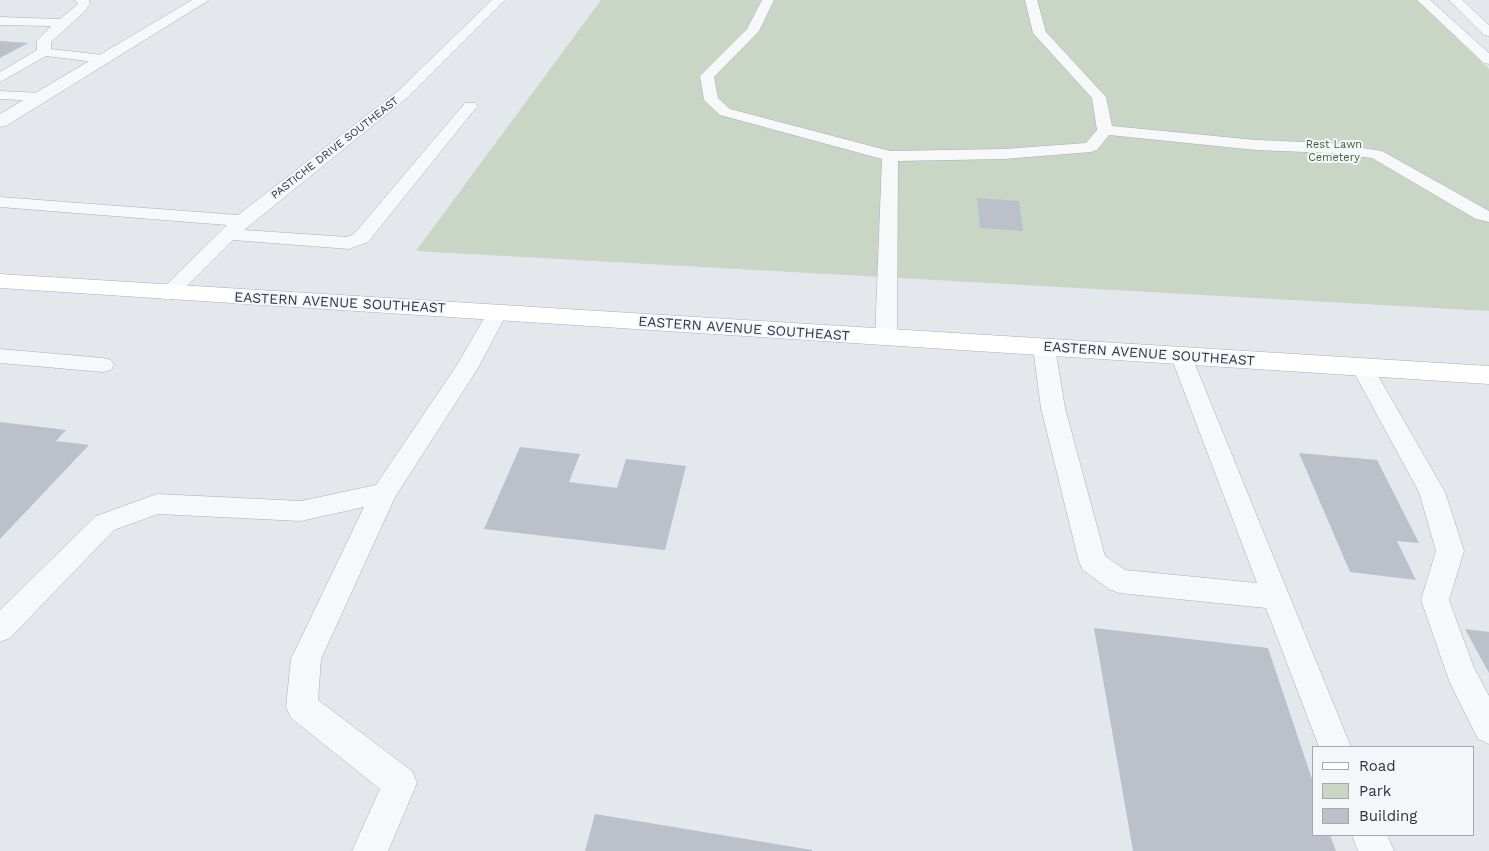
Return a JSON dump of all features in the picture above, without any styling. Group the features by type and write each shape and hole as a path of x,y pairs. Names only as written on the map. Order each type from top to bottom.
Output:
{"main road":[{"name":"EASTERN AVENUE SOUTHEAST","path":"0,281 168,294 497,312 1182,358 1489,375"}],"street":[{"path":"0,122 202,0"}],"lane":[{"path":"44,52 44,42 80,9 84,4 84,1 81,0"},
{"name":"PASTICHE DRIVE SOUTHEAST","path":"168,294 236,227 403,94 500,0"},
{"path":"768,0 753,31 708,76 711,100 725,112 890,156 1004,154 1091,148 1106,130"},
{"path":"1032,0 1040,33 1099,97 1106,130"},
{"path":"1423,0 1489,60"},
{"path":"1455,0 1489,32"},
{"path":"0,21 63,23"},
{"path":"0,78 44,52 104,59"},
{"path":"0,95 41,97"},
{"path":"0,202 236,227 349,243 361,238 470,106"},
{"path":"1106,130 1256,145 1330,148 1376,154 1482,215 1489,217"},
{"path":"886,338 890,156"},
{"path":"370,851 400,783 302,707 306,660 384,493 467,368 497,312"},
{"path":"1044,348 1054,408 1093,562 1119,581 1275,597"},
{"path":"0,356 103,365"},
{"path":"1182,358 1335,746"},
{"path":"1362,367 1432,492 1450,551 1435,600 1461,673 1489,728"},
{"path":"0,629 105,524 157,504 302,510 384,493"},
{"path":"1369,836 1376,851"}],"green space":[{"name":"Rest Lawn Cemetery","path":"601,0 1417,0 1489,69 1489,311 416,251"}],"building":[{"path":"0,41 28,43 0,58"},
{"path":"977,198 1019,201 1023,231 980,228"},
{"path":"0,422 66,430 56,441 89,445 0,539"},
{"path":"520,447 580,454 569,482 617,488 626,459 686,466 665,550 484,529"},
{"path":"1299,453 1377,460 1419,543 1397,541 1416,580 1350,572"},
{"path":"1094,628 1268,648 1312,779 1312,836 1330,836 1336,851 1133,851"},
{"path":"1465,629 1489,632 1489,673"},
{"path":"595,814 812,850 812,851 585,851"}]}
